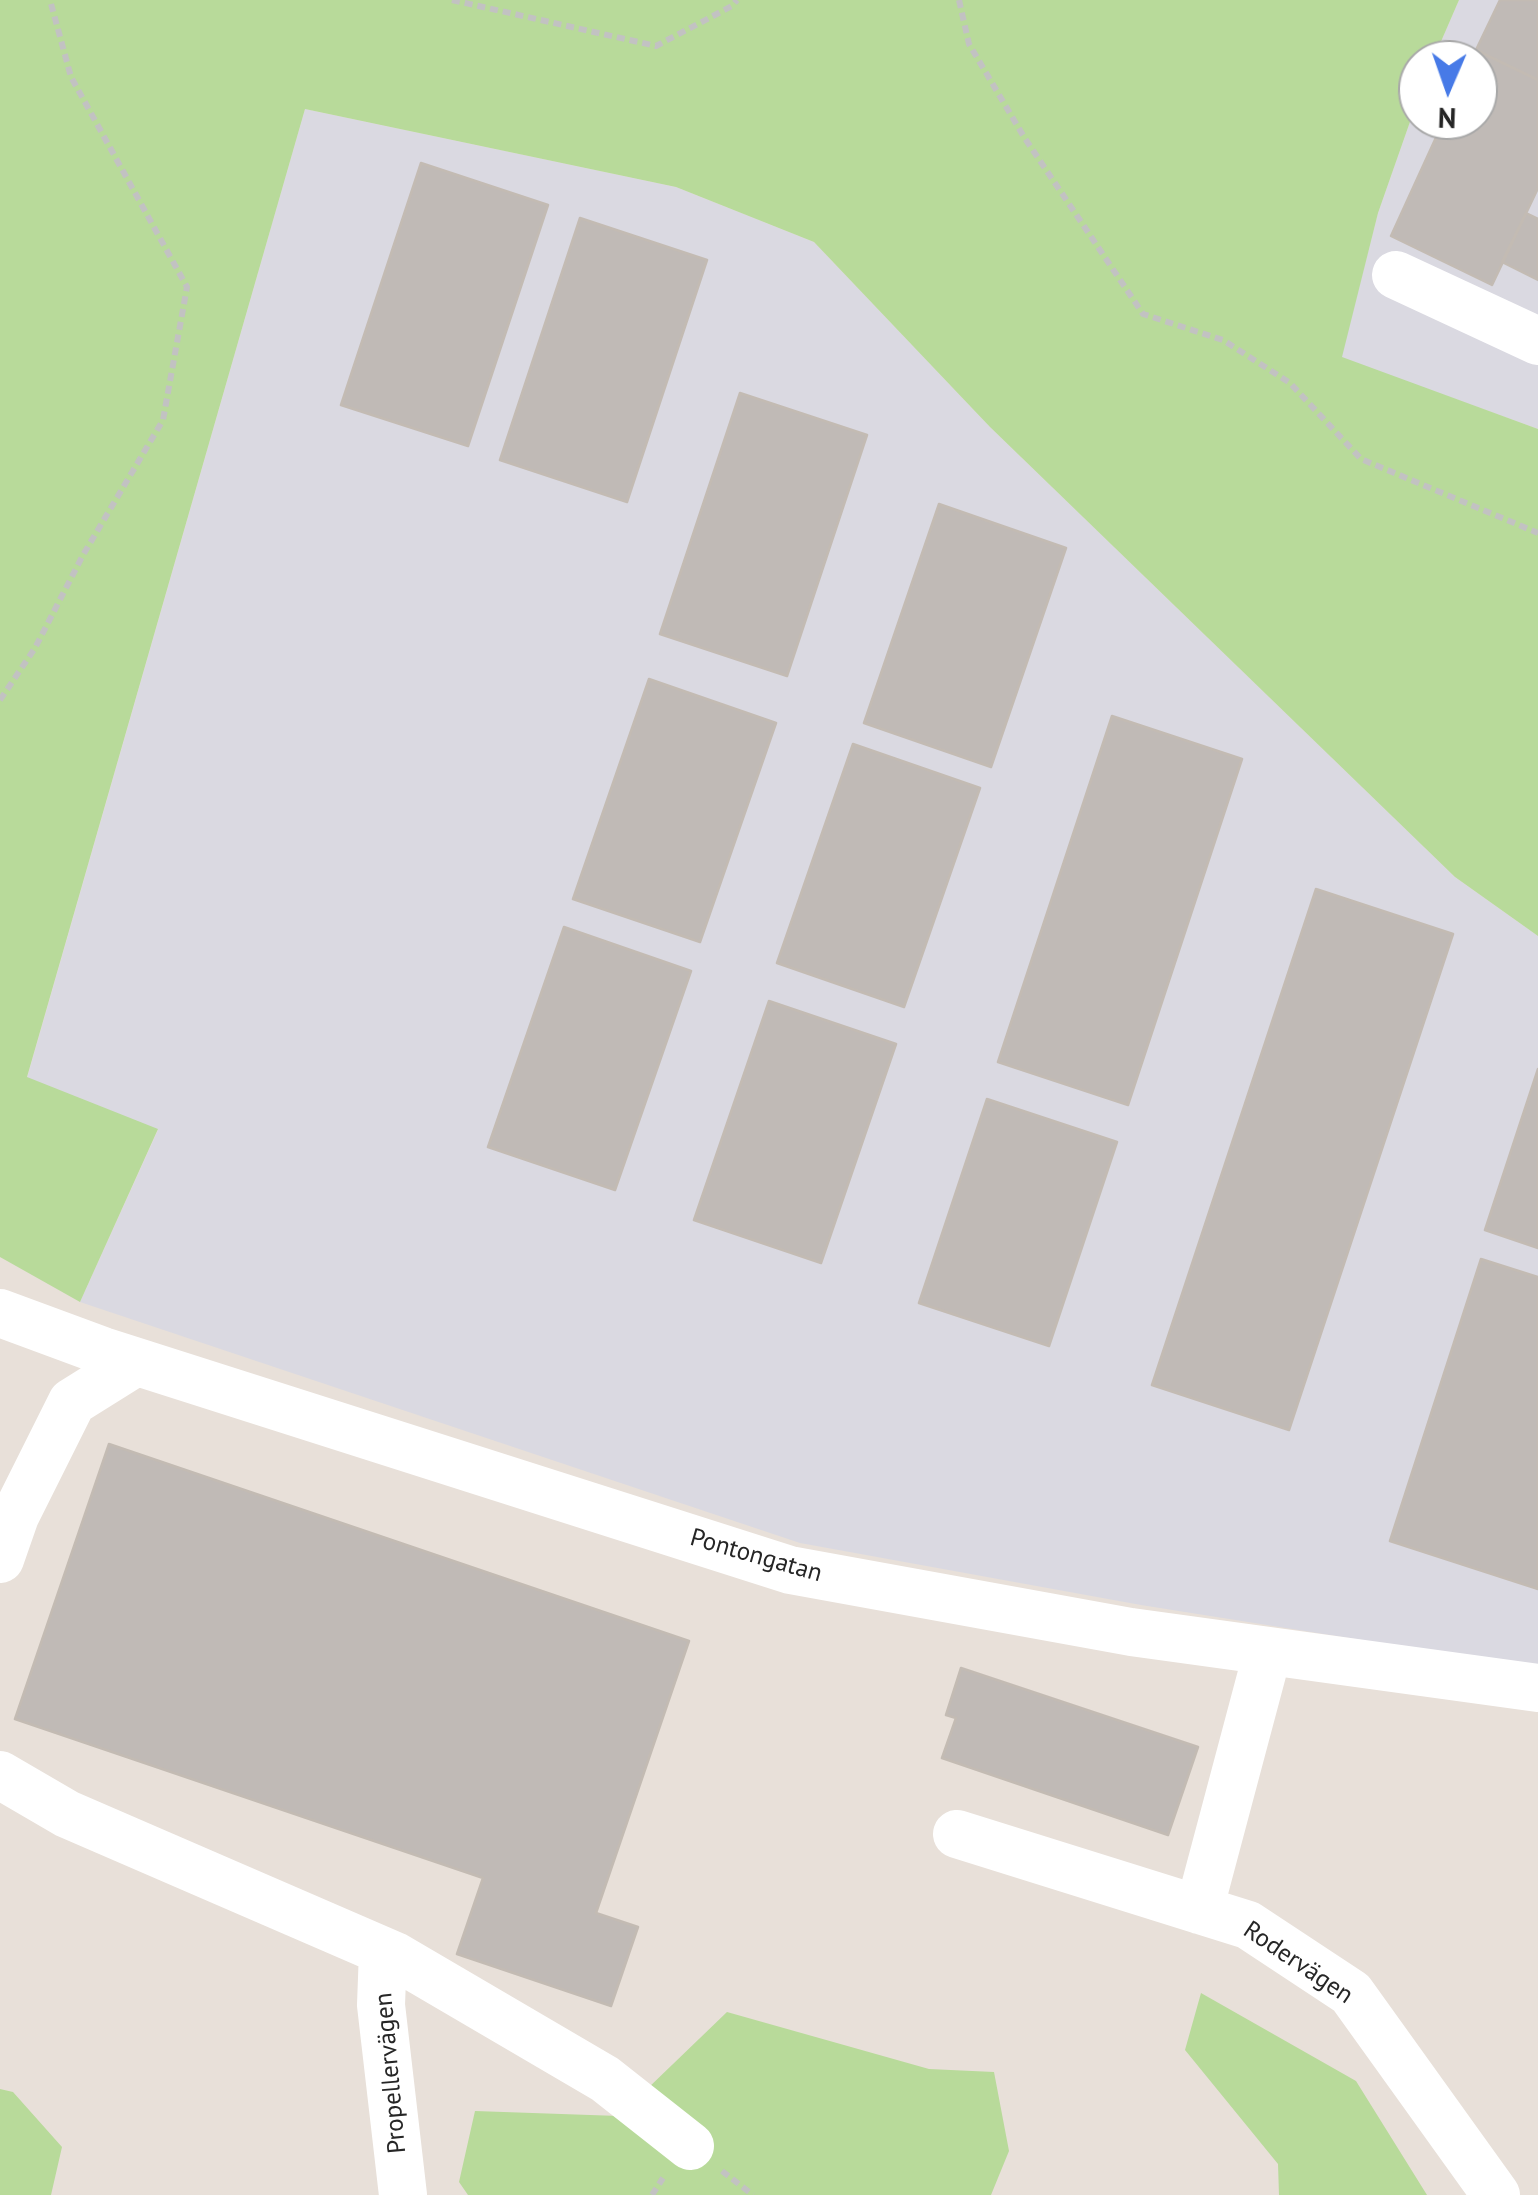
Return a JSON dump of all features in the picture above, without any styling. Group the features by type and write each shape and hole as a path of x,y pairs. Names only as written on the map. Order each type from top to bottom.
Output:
{"street":[{"path":"1396,275 1538,341"},
{"name":"Pontongatan","path":"0,1313 136,1362 790,1570 1132,1632 1538,1688"},
{"path":"0,1559 16,1516 72,1402 136,1362"},
{"path":"1199,1910 1268,1651"},
{"path":"0,1775 67,1814 383,1951 605,2079 690,2146"},
{"name":"Rodervägen","path":"957,1834 1248,1925 1351,1993 1496,2195"},
{"name":"Propellervägen","path":"383,1951 381,2005 403,2195"}],"path":[{"path":"0,700 35,648 83,555 164,420 187,287 72,77 50,0"},
{"path":"452,0 656,46 737,0"},
{"path":"960,0 970,44 1024,137 1143,314 1223,340 1290,383 1361,459 1538,533"}],"shaded area":[{"path":"1459,0 1538,0 1538,429 1341,358 1378,213 1404,140 1498,140 1498,40 1442,40"},
{"path":"305,109 676,187 814,242 990,427 1455,877 1538,936 1538,1668 1141,1605 800,1543 80,1302 158,1130 27,1078"}],"green space":[{"path":"0,0 1459,0 1442,40 1398,40 1398,140 1404,140 1378,213 1342,357 1538,429 1538,936 1455,877 990,427 814,242 676,187 305,109 27,1077 158,1129 80,1302 0,1257"},
{"path":"1201,1993 1356,2081 1427,2195 1279,2195 1278,2164 1185,2050"},
{"path":"727,2012 929,2069 994,2072 1009,2151 991,2195 468,2195 459,2182 475,2111 619,2116"},
{"path":"0,2089 13,2092 62,2147 51,2195 0,2195"}],"building":[{"path":"1500,0 1538,0 1538,80 1498,61 1498,40 1481,40"},
{"path":"1498,61 1538,80 1538,188 1492,285 1391,236 1435,140 1498,140"},
{"path":"421,163 548,205 468,446 341,405"},
{"path":"1526,213 1538,219 1538,280 1502,262"},
{"path":"580,218 707,260 627,502 500,460"},
{"path":"740,393 867,435 787,676 660,634"},
{"path":"939,504 1066,548 991,767 864,723"},
{"path":"649,679 776,723 700,942 573,899"},
{"path":"1112,716 1242,759 1128,1105 998,1062"},
{"path":"853,744 980,788 904,1007 777,963"},
{"path":"1316,889 1453,934 1289,1430 1152,1385"},
{"path":"564,927 691,971 615,1190 488,1147"},
{"path":"769,1001 896,1044 821,1263 694,1220"},
{"path":"1538,1069 1538,1248 1485,1230"},
{"path":"987,1099 1117,1142 1049,1346 919,1303"},
{"path":"1481,1259 1538,1277 1538,1589 1390,1541"},
{"path":"109,1444 689,1641 596,1913 638,1927 611,2006 457,1954 483,1878 15,1719"},
{"path":"961,1668 1198,1747 1168,1835 942,1758 956,1718 946,1715"}]}
